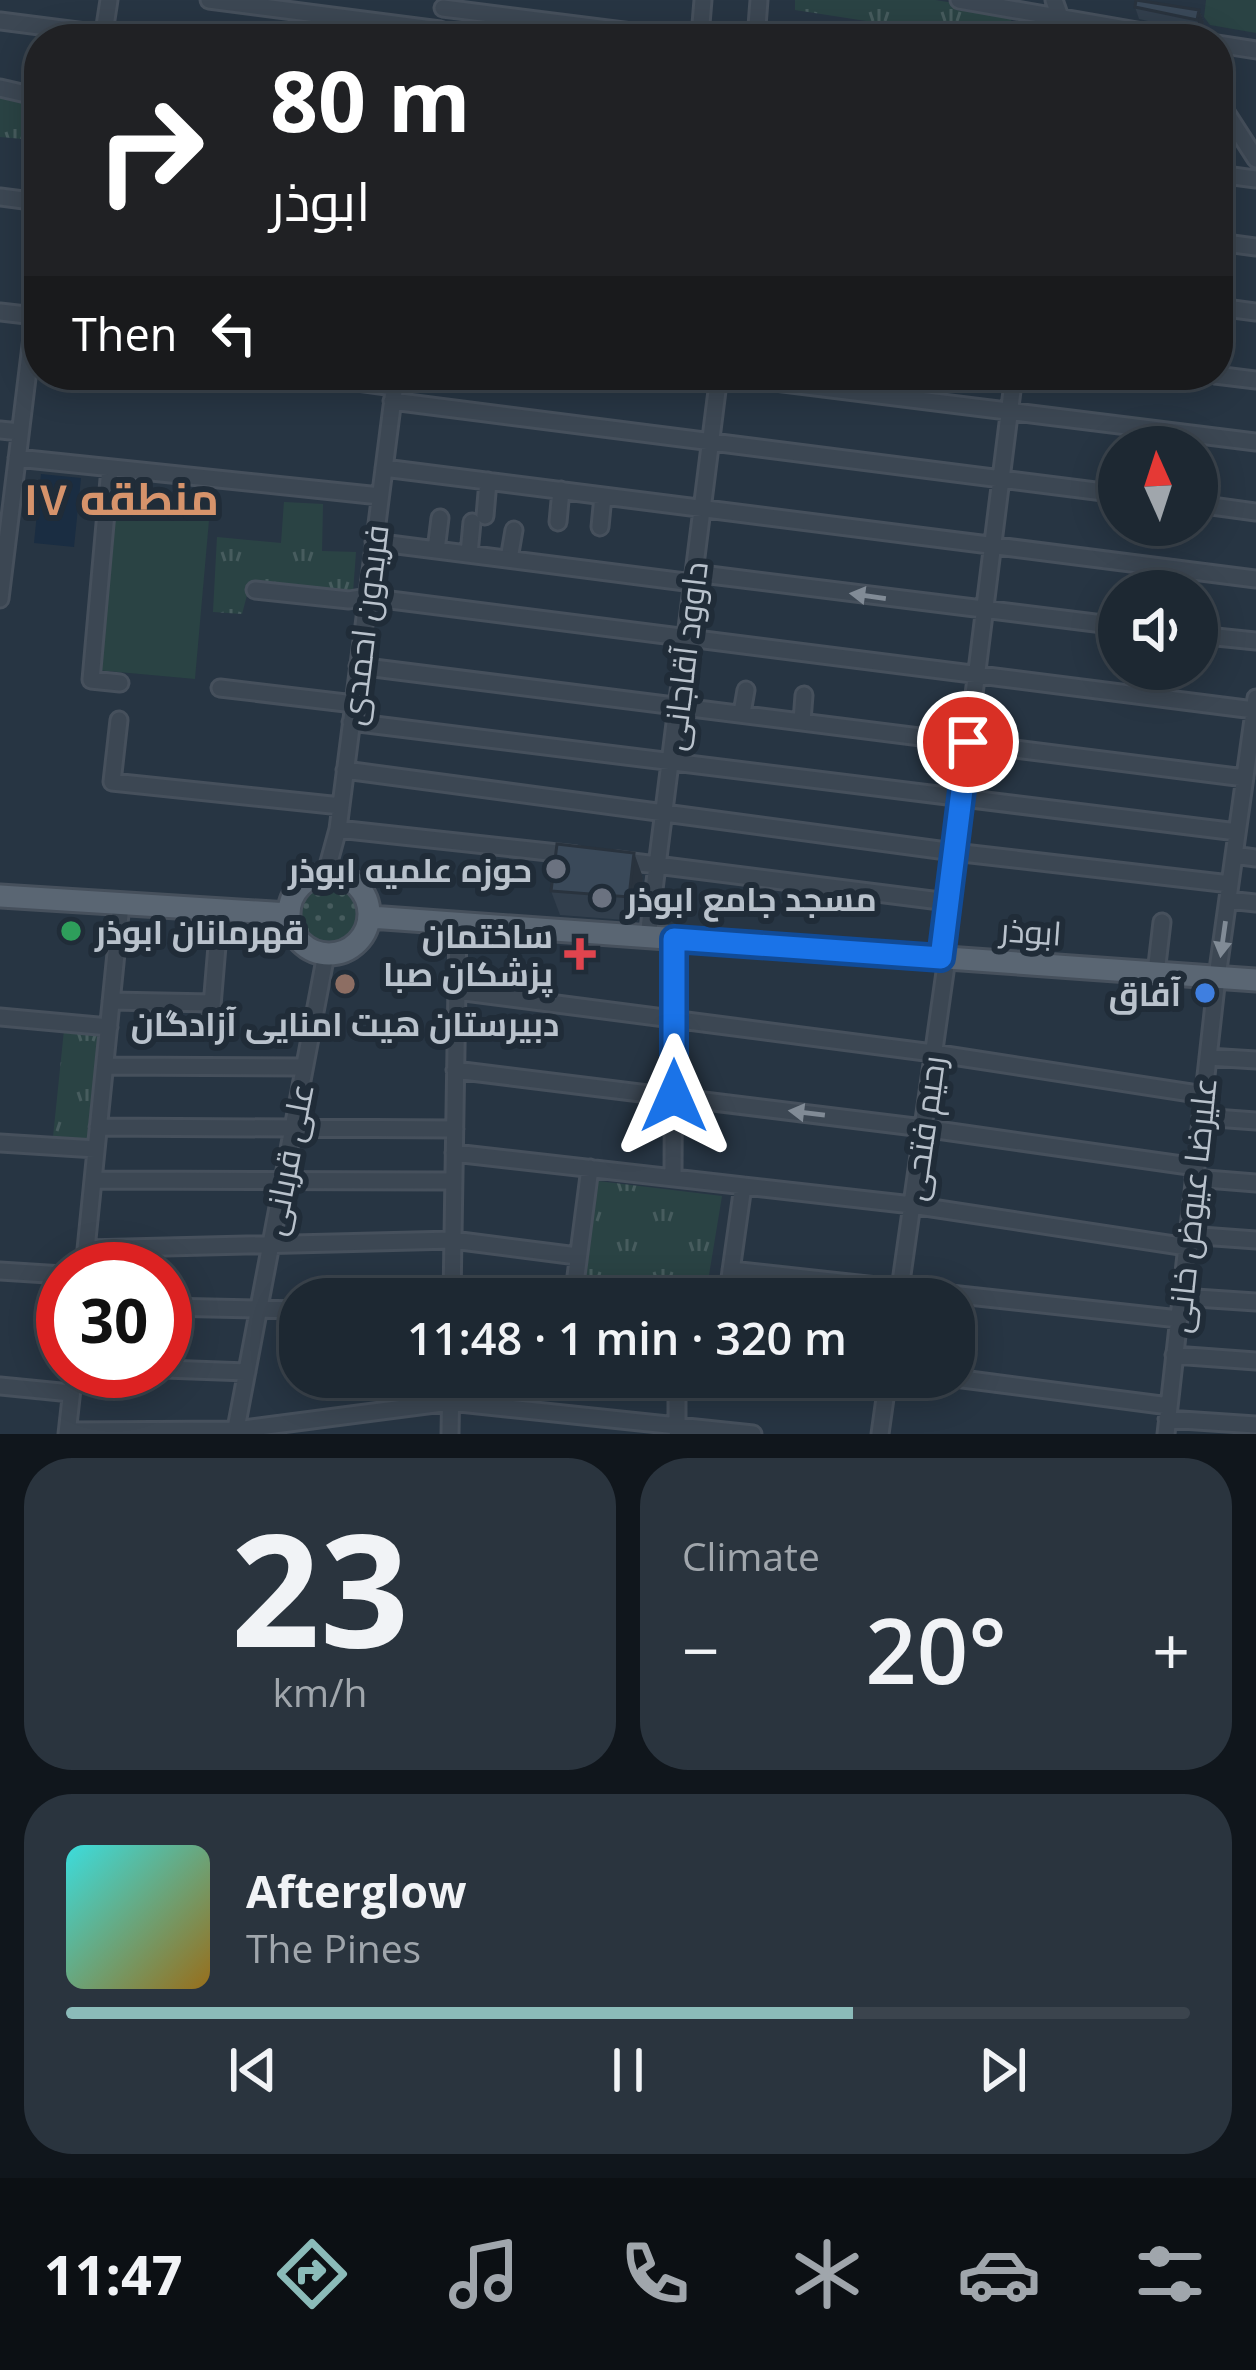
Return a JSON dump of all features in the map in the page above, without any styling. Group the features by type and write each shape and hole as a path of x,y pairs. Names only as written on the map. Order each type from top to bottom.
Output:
{"main road":[{"path":"326,873 358,885 370,917 367,930 350,949 326,954 304,945 289,914 296,891 314,876 326,873"},
{"path":"0,896 289,914"},
{"name":"ابوذر","path":"370,917 1256,980"}],"street":[{"path":"209,0 371,24"},
{"path":"700,24 703,0"},
{"path":"959,0 1057,8 1120,24"},
{"path":"443,4 582,24"},
{"path":"1249,132 1256,159"},
{"path":"0,599 3,543 28,390"},
{"name":"فریدون احمدی","path":"326,873 338,829 394,390"},
{"path":"406,390 711,442 1098,491"},
{"name":"داوود آقاجانی","path":"648,937 717,390"},
{"path":"840,390 1256,442"},
{"name":"رحیم فتحی","path":"901,1278 1012,390"},
{"path":"0,430 20,433"},
{"path":"17,458 380,496"},
{"path":"384,467 1256,578"},
{"path":"110,468 92,680 120,683"},
{"path":"470,554 488,481"},
{"path":"558,522 561,490"},
{"path":"600,527 604,496"},
{"path":"1218,507 1256,512"},
{"path":"436,550 440,518"},
{"path":"509,559 514,530"},
{"path":"374,542 1098,624"},
{"path":"255,590 349,601 367,597 1255,715"},
{"path":"1218,637 1256,641"},
{"path":"358,666 1249,772"},
{"path":"220,688 353,704"},
{"path":"742,713 746,691"},
{"path":"802,721 804,695"},
{"name":"علیرضا عیوض خانی","path":"1167,1420 1217,977 1238,832 1248,814 1255,715"},
{"path":"119,720 112,782 340,806"},
{"path":"351,722 1238,832"},
{"path":"345,770 954,851 1229,892 1256,903"},
{"path":"338,829 948,902"},
{"path":"1234,855 1256,858"},
{"path":"87,1242 121,904"},
{"path":"211,1030 220,910"},
{"path":"1156,973 1162,922"},
{"path":"452,1278 458,924"},
{"path":"674,939 674,1178"},
{"name":"علی قربانی","path":"235,1432 326,954"},
{"path":"457,991 933,1053 1204,1095"},
{"path":"111,1000 212,1003"},
{"path":"0,1017 109,1028"},
{"path":"1208,1057 1256,1060"},
{"path":"105,1066 304,1067"},
{"path":"455,1070 923,1128 1256,1183"},
{"path":"1202,1118 1256,1121"},
{"path":"98,1127 454,1129"},
{"path":"0,1143 96,1149"},
{"path":"454,1154 912,1204 1187,1240 1256,1240"},
{"path":"575,1278 590,1168"},
{"path":"93,1180 454,1181"},
{"path":"730,1278 743,1186"},
{"path":"192,1247 453,1240 577,1256"},
{"path":"731,1270 787,1278"},
{"path":"0,1271 36,1273"},
{"path":"1181,1298 1256,1302"},
{"path":"975,1301 1179,1319"},
{"path":"192,1308 279,1310"},
{"path":"1174,1355 1249,1366"},
{"path":"192,1371 247,1372"},
{"path":"975,1382 1167,1420 1256,1425"},
{"path":"0,1386 36,1390"},
{"path":"70,1398 67,1433 235,1432 450,1402 753,1434"},
{"path":"450,1398 450,1434"},
{"path":"677,1398 677,1429"},
{"path":"880,1434 885,1398"}],"green space":[{"path":"795,0 935,0 1012,12 1011,24 886,24 795,10"},
{"path":"1206,0 1256,0 1256,33 1233,29 1233,24 1209,24 1204,17"},
{"path":"0,98 24,103 23,139 0,137"},
{"path":"112,489 211,498 195,679 96,670"},
{"path":"284,502 323,504 322,551 356,552 353,592 261,581 250,584 242,614 213,612 217,537 281,543"},
{"path":"329,877 354,888 365,913 354,938 329,949 304,938 293,913 304,888"},
{"path":"64,1030 102,1034 91,1141 53,1137"},
{"path":"598,1181 722,1196 708,1278 586,1278"}],"water":[{"path":"41,474 81,478 74,547 34,543"}],"building":[{"path":"1136,0 1199,10 1197,20 1135,7"},
{"path":"557,844 634,853 629,897 551,891"}],"place":[{"name":"حوزه علمیه ابوذر","path":"556,869"},
{"name":"مسجد جامع ابوذر","path":"602,898"},
{"name":"قهرمانان ابوذر","path":"71,931"},
{"name":"ساختمان پزشکان صبا","path":"580,954"},
{"name":"دبیرستان هیت امنایی آزادگان","path":"345,984"},
{"name":"آفاق","path":"1205,993"}],"district":[{"name":"منطقه ۱۷","path":"121,497"}],"route":[{"path":"674,1096 674,939 941,958 968,742"}]}
